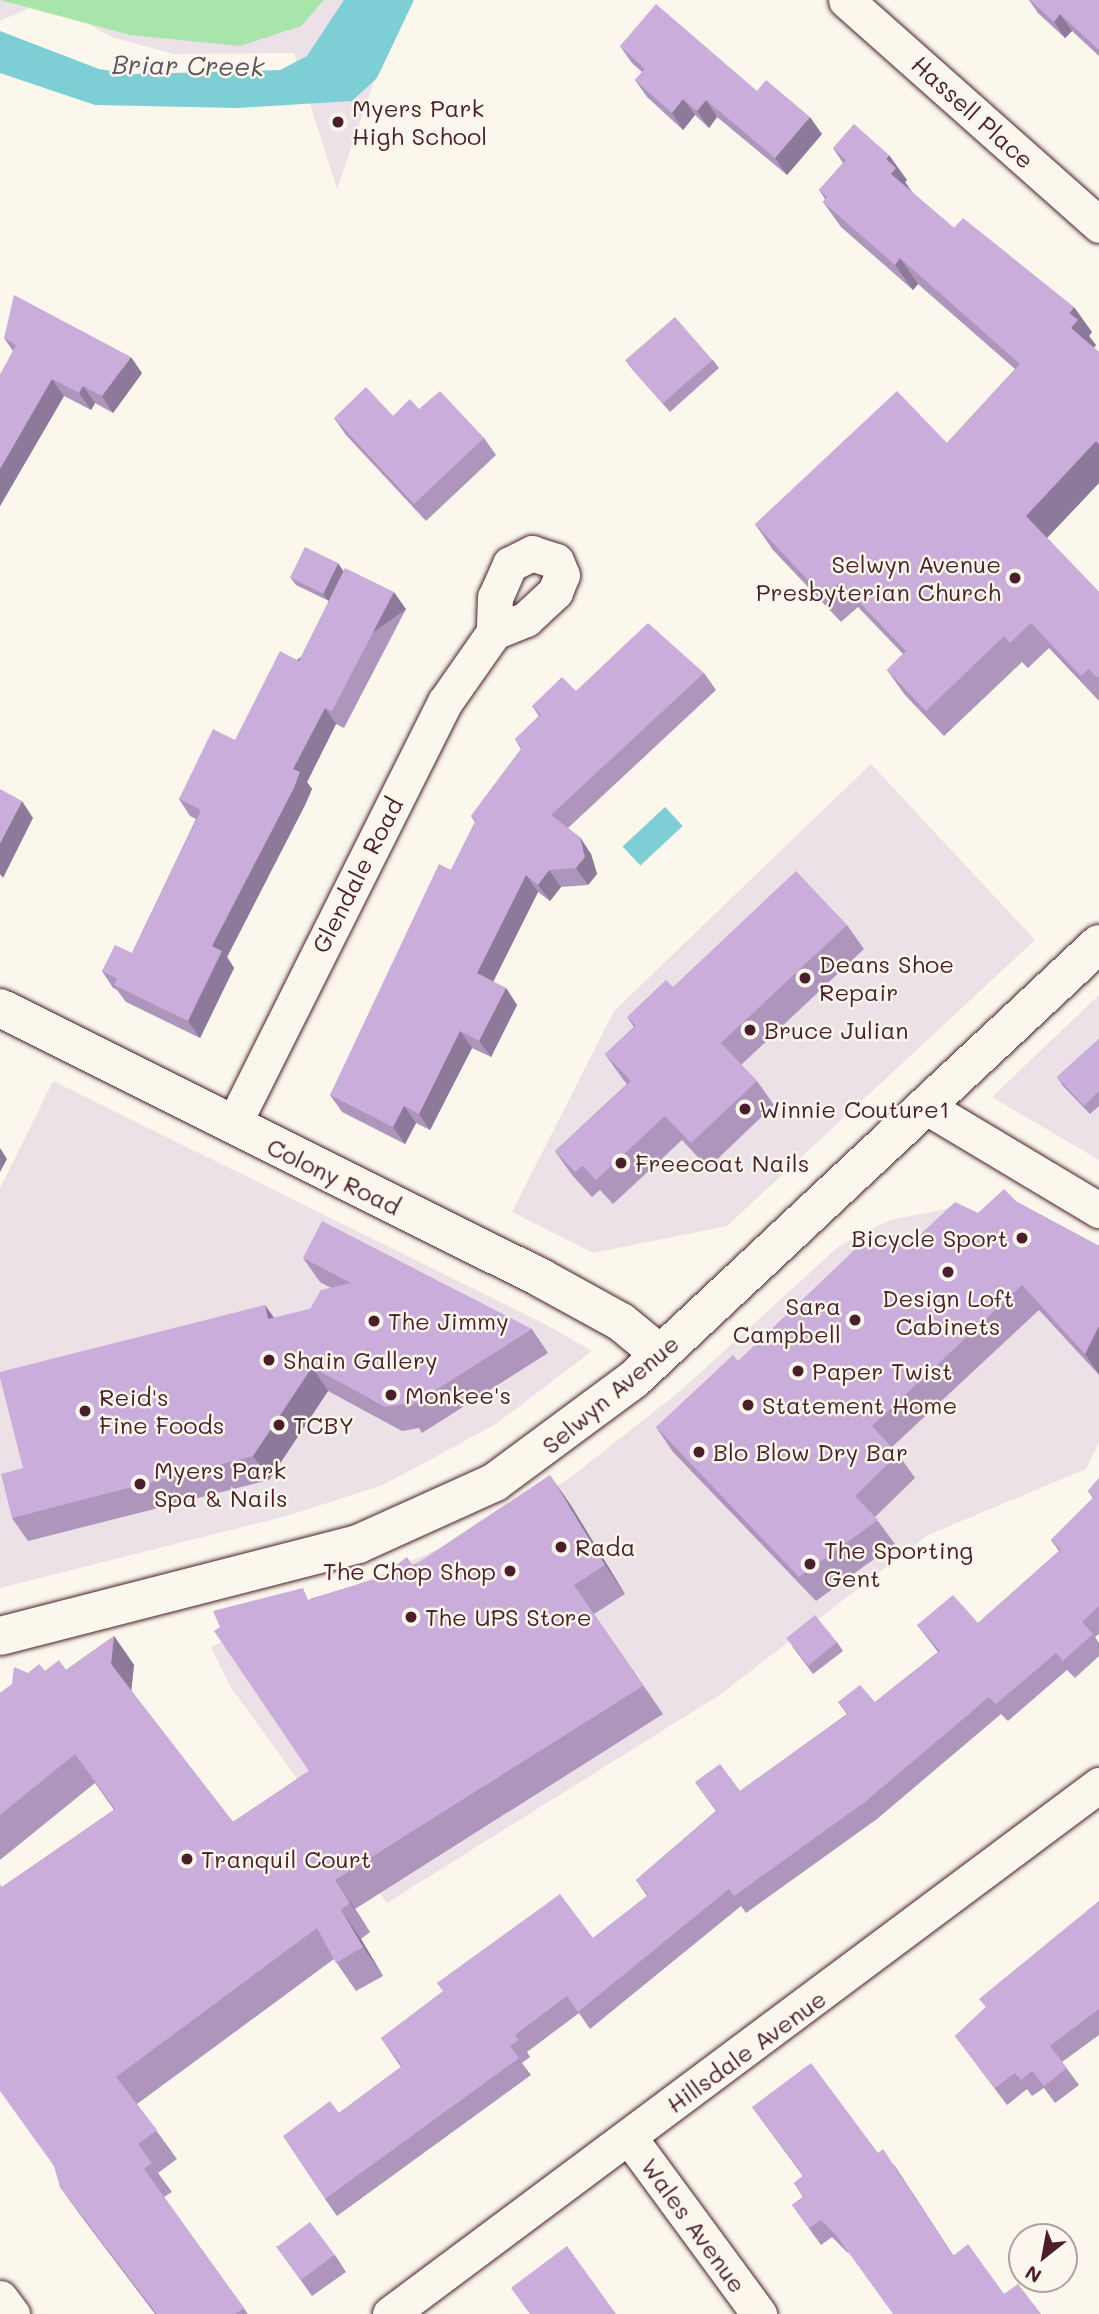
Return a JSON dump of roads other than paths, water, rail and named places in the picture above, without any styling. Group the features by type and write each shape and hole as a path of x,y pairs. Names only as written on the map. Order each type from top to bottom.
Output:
{"street":[{"name":"Hassell Place","path":"846,0 1099,225"},
{"name":"Glendale Road","path":"233,1125 435,721 494,632"},
{"name":"Selwyn Avenue","path":"0,1636 408,1527 532,1459 660,1354 1099,944"},
{"name":"Colony Road","path":"0,1008 582,1300 660,1354"},
{"path":"925,1106 1099,1210"},
{"name":"Hillsdale Avenue","path":"390,2314 1099,1785"},
{"name":"Wales Avenue","path":"629,2137 759,2314"},
{"path":"0,2298 12,2314"}],"water":[{"path":"344,0 414,0 377,78 352,101 237,108 95,105 0,73 0,31 99,69 131,74 280,70 307,56"},
{"path":"665,807 683,826 640,866 623,847"}],"place":[{"name":"Myers Park High School","path":"338,122"},
{"name":"Selwyn Avenue Presbyterian Church","path":"1015,578"},
{"name":"Deans Shoe Repair","path":"805,978"},
{"name":"Bruce Julian","path":"750,1030"},
{"name":"Winnie Couture1","path":"745,1109"},
{"name":"Freecoat Nails","path":"621,1163"},
{"name":"Bicycle Sport","path":"1022,1238"},
{"name":"Design Loft Cabinets","path":"948,1272"},
{"name":"Sara Campbell","path":"855,1320"},
{"name":"The Jimmy","path":"374,1321"},
{"name":"Shain Gallery","path":"269,1360"},
{"name":"Paper Twist","path":"798,1371"},
{"name":"Monkee's","path":"391,1395"},
{"name":"Statement Home","path":"748,1405"},
{"name":"Reid's Fine Foods","path":"85,1411"},
{"name":"TCBY","path":"279,1425"},
{"name":"Blo Blow Dry Bar","path":"699,1452"},
{"name":"Myers Park Spa & Nails","path":"140,1484"},
{"name":"Rada","path":"561,1547"},
{"name":"The Sporting Gent","path":"810,1564"},
{"name":"The Chop Shop","path":"510,1571"},
{"name":"The UPS Store","path":"411,1617"},
{"name":"Tranquil Court","path":"187,1859"}],"water label":[{"name":"Briar Creek","path":"188,66"}]}
